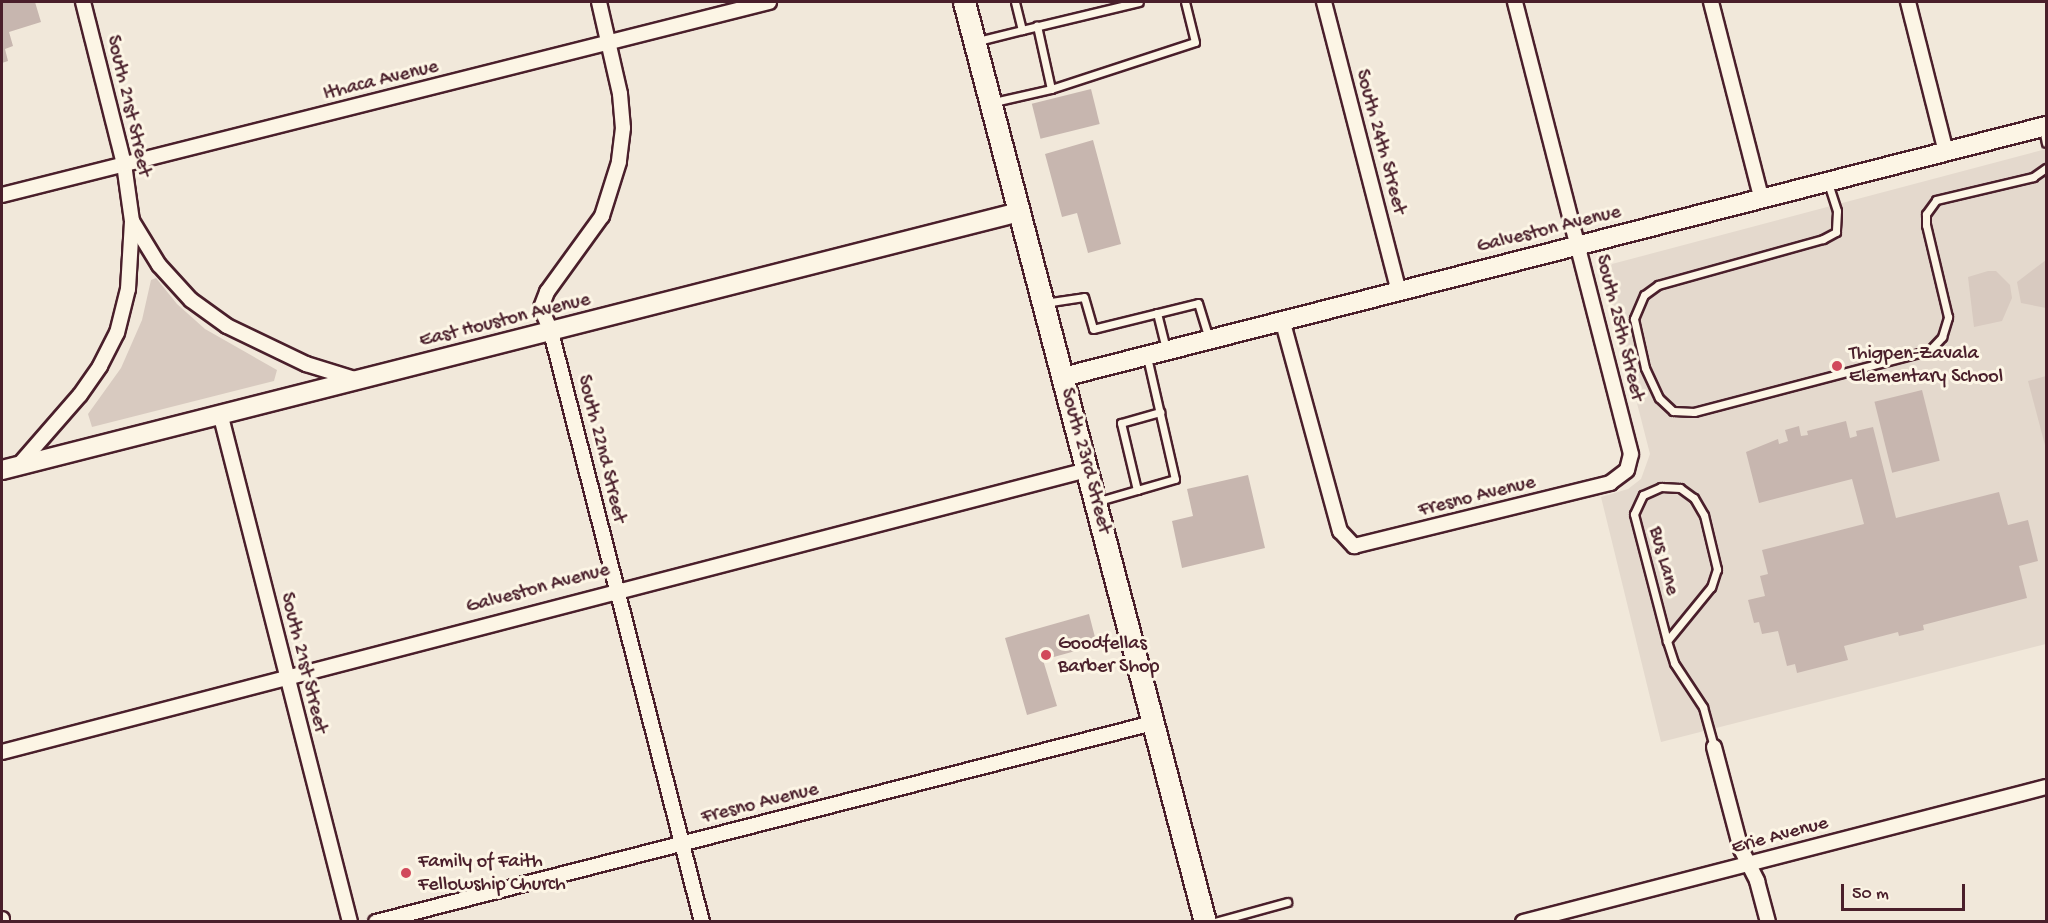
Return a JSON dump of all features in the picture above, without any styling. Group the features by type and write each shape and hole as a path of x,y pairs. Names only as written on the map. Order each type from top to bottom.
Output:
{"main road":[{"name":"South 23rd Street","path":"964,2 1204,921"}],"street":[{"name":"South 21st Street","path":"10,468 80,395 117,333 128,289 132,221 124,164 83,2"},
{"name":"South 22nd Street","path":"599,2 610,45 622,128 619,162 602,216 547,292 541,308 551,333 702,921"},
{"name":"Ithaca Avenue","path":"2,195 610,45 769,2"},
{"name":"South 24th Street","path":"1324,2 1400,292"},
{"name":"South 25th Street","path":"1515,2 1630,454 1628,470 1611,483"},
{"path":"1711,2 1762,200"},
{"path":"1908,2 1946,152"},
{"name":"Galveston Avenue","path":"1063,378 1946,152 2045,132"},
{"name":"East Houston Avenue","path":"10,468 220,413 551,333 1019,212"},
{"name":"South 21st Street","path":"132,221 159,264 191,300 227,326 306,364 360,380"},
{"name":"Fresno Avenue","path":"1282,323 1340,531 1354,546 1611,483"},
{"name":"South 21st Street","path":"220,413 350,921"},
{"name":"Galveston Avenue","path":"2,752 1087,470"},
{"name":"Fresno Avenue","path":"376,921 1153,723"},
{"path":"1714,747 1740,849 1749,864 1768,921"},
{"name":"Erie Avenue","path":"1523,921 2046,786"}],"lane":[{"path":"1015,2 1022,30"},
{"path":"975,41 1139,2"},
{"path":"991,103 1051,89 1195,42 1185,2"},
{"path":"1037,26 1051,89"},
{"path":"1828,183 1837,211 1836,232 1658,285 1644,295 1634,319 1645,368 1659,398 1673,411 1694,412 1930,350 1942,337 1948,317 1926,225 1926,214 1936,200 2033,177 2046,168"},
{"path":"1043,303 1084,297 1093,329 1198,303 1210,341"},
{"path":"1157,313 1167,352"},
{"path":"1095,502 1175,479 1147,357"},
{"path":"1137,490 1121,423 1160,412"},
{"name":"Bus Lane","path":"1667,641 1711,587 1717,569 1704,514 1694,498 1680,488 1661,487 1643,495 1634,514 1667,641 1674,663 1705,713 1714,747"},
{"path":"1215,921 1287,902"}],"shaded area":[{"name":"Thigpen-Zavala Elementary School","path":"2046,149 2046,644 1661,742 1601,497 1628,489 1641,479 1650,454 1605,278 1612,264"},
{"path":"2046,260 2046,308 2021,303 2017,282"},
{"path":"1996,271 2010,285 2012,298 2002,321 1974,327 1968,277"},
{"path":"156,278 177,304 205,329 277,370 274,381 92,427 88,414 121,368 142,320 151,280"},
{"path":"2046,376 2046,449 2028,381"}],"building":[{"path":"2,2 35,2 41,22 9,32 13,46 5,49 8,61 2,63"},
{"path":"1091,89 1100,124 1041,139 1032,104"},
{"path":"1093,140 1121,244 1088,253 1077,213 1062,217 1045,154"},
{"path":"1922,390 1940,461 1892,473 1874,402"},
{"path":"1846,421 1850,438 1857,436 1856,431 1873,427 1896,518 1999,492 2008,525 2028,520 2038,561 2019,566 2027,598 1923,625 1924,630 1899,636 1898,632 1844,646 1848,660 1797,673 1795,664 1787,666 1778,631 1762,634 1759,622 1754,623 1748,600 1765,596 1760,576 1768,574 1762,550 1864,524 1852,479 1759,503 1746,452 1778,439 1779,444 1788,441 1785,430 1799,426 1801,436 1808,435 1807,431"},
{"path":"1248,475 1265,548 1182,568 1172,521 1193,516 1187,489"},
{"path":"1089,614 1097,645 1043,660 1057,706 1027,715 1005,638"}],"place":[{"name":"Thigpen-Zavala Elementary School","path":"1837,366"},
{"name":"Goodfellas Barber Shop","path":"1046,655"},
{"name":"Family of Faith Fellowship Church","path":"406,873"}]}
